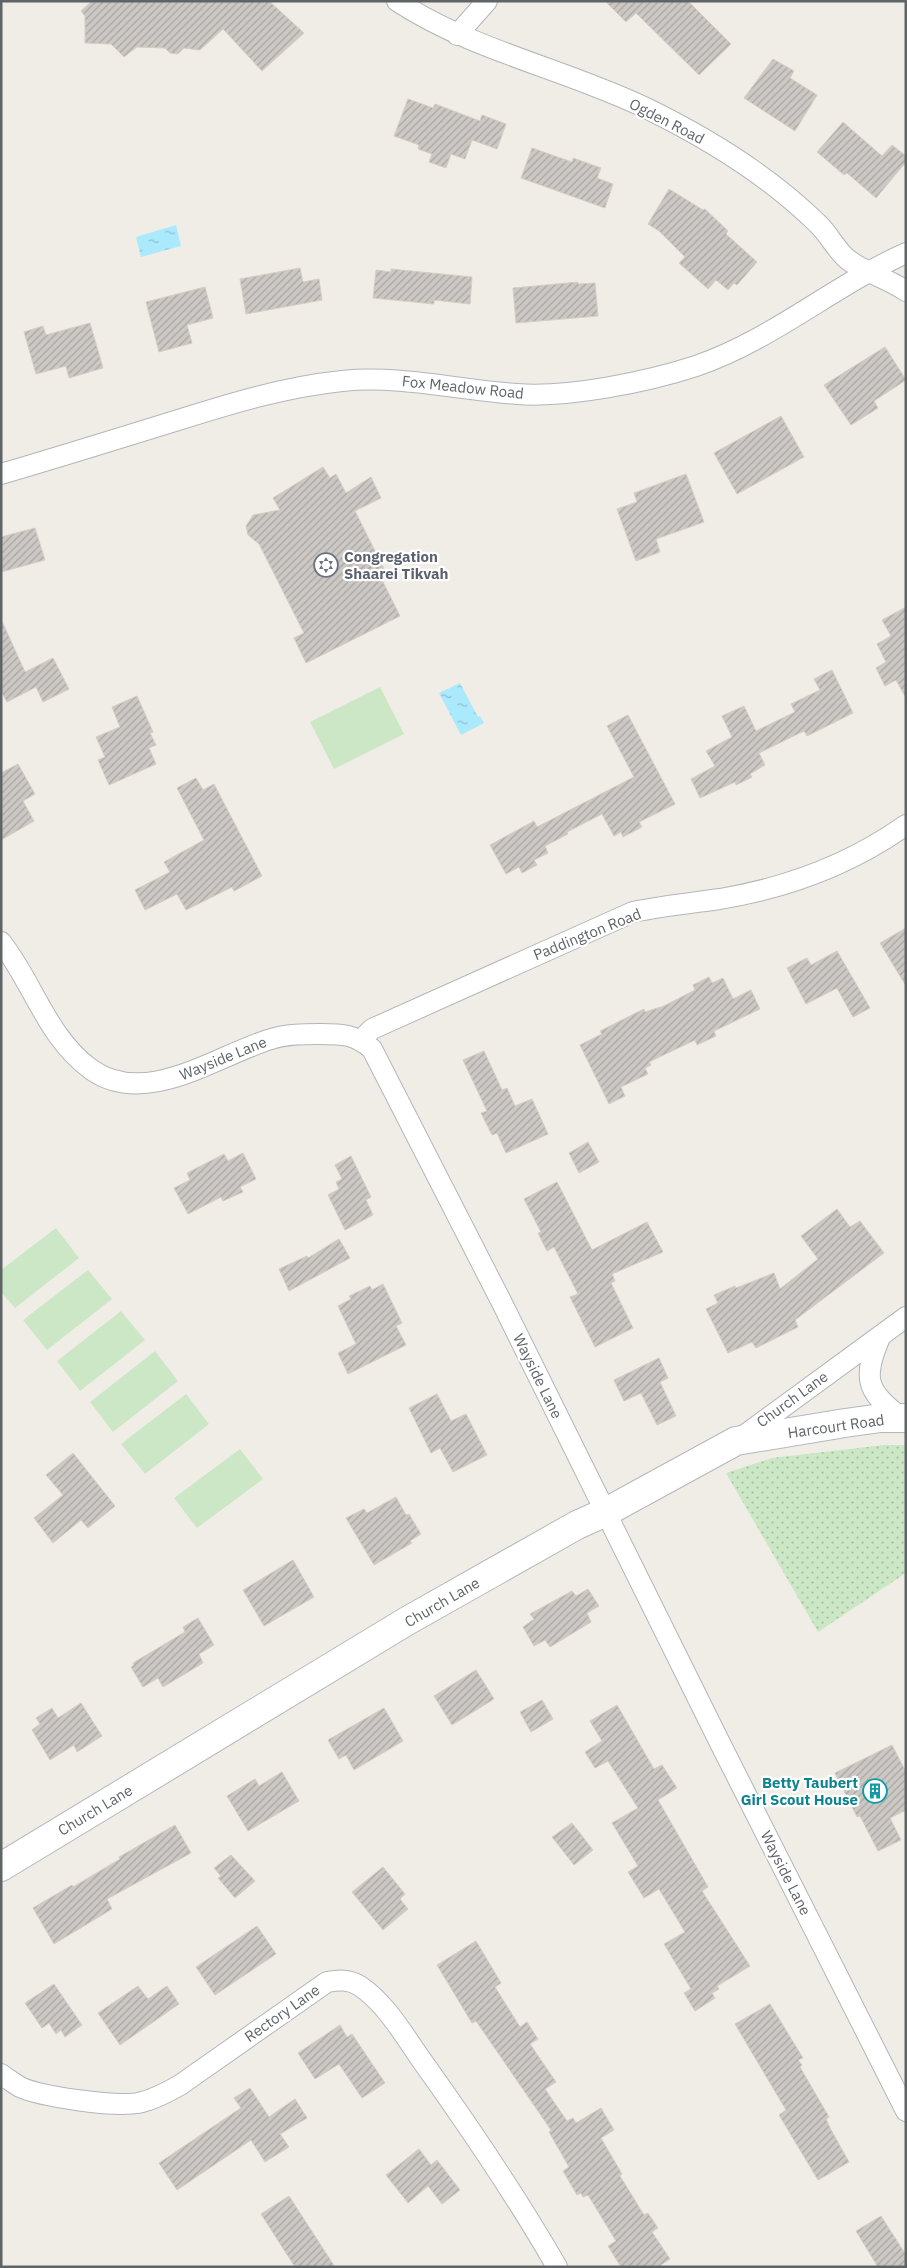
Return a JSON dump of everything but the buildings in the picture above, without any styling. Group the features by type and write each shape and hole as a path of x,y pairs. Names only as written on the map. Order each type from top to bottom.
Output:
{"street":[{"name":"Ogden Road","path":"397,1 457,35 555,70 647,108 680,126 750,169 784,195 818,224 846,259 906,291"},
{"path":"457,35 487,1"},
{"name":"Fox Meadow Road","path":"1,474 224,406 293,388 342,381 380,379 521,395 569,392 620,385 696,366 726,353 769,333 869,271 906,253"},
{"name":"Paddington Road","path":"361,1040 372,1029 625,915 662,906 721,899 797,881 832,867 906,825"},
{"name":"Wayside Lane","path":"1,942 12,955 51,1027 75,1056 94,1072 110,1079 127,1083 148,1084 178,1077 273,1038 331,1034 346,1035 361,1040 372,1049 906,2111"},
{"name":"Church Lane","path":"1,1867 407,1622 577,1524 606,1512 736,1441 906,1317"},
{"path":"881,1335 870,1360 869,1374 871,1386 883,1405 904,1418"},
{"name":"Harcourt Road","path":"736,1441 845,1423 904,1418"},
{"name":"Rectory Lane","path":"1,2074 21,2087 42,2093 110,2102 136,2103 156,2098 180,2085 327,1982 348,1981 359,1986 373,1997 396,2023 471,2129 533,2224 557,2267"}],"green space":[{"path":"380,687 404,734 334,769 310,722"},
{"path":"56,1228 79,1258 15,1308 1,1292 1,1270"},
{"path":"88,1270 112,1299 47,1350 23,1320"},
{"path":"121,1311 145,1340 80,1391 57,1361"},
{"path":"155,1351 178,1381 113,1432 90,1402"},
{"path":"186,1394 209,1424 145,1474 121,1444"},
{"path":"884,1445 906,1445 906,1573 818,1632 726,1473 772,1458"},
{"path":"240,1449 263,1479 197,1528 174,1498"}],"water":[{"path":"176,225 181,246 141,257 136,237"},
{"path":"460,683 478,717 480,716 484,723 461,735 439,693"}],"place":[{"name":"Congregation Shaarei Tikvah","path":"326,565"},
{"name":"Betty Taubert Girl Scout House","path":"875,1791"}]}
